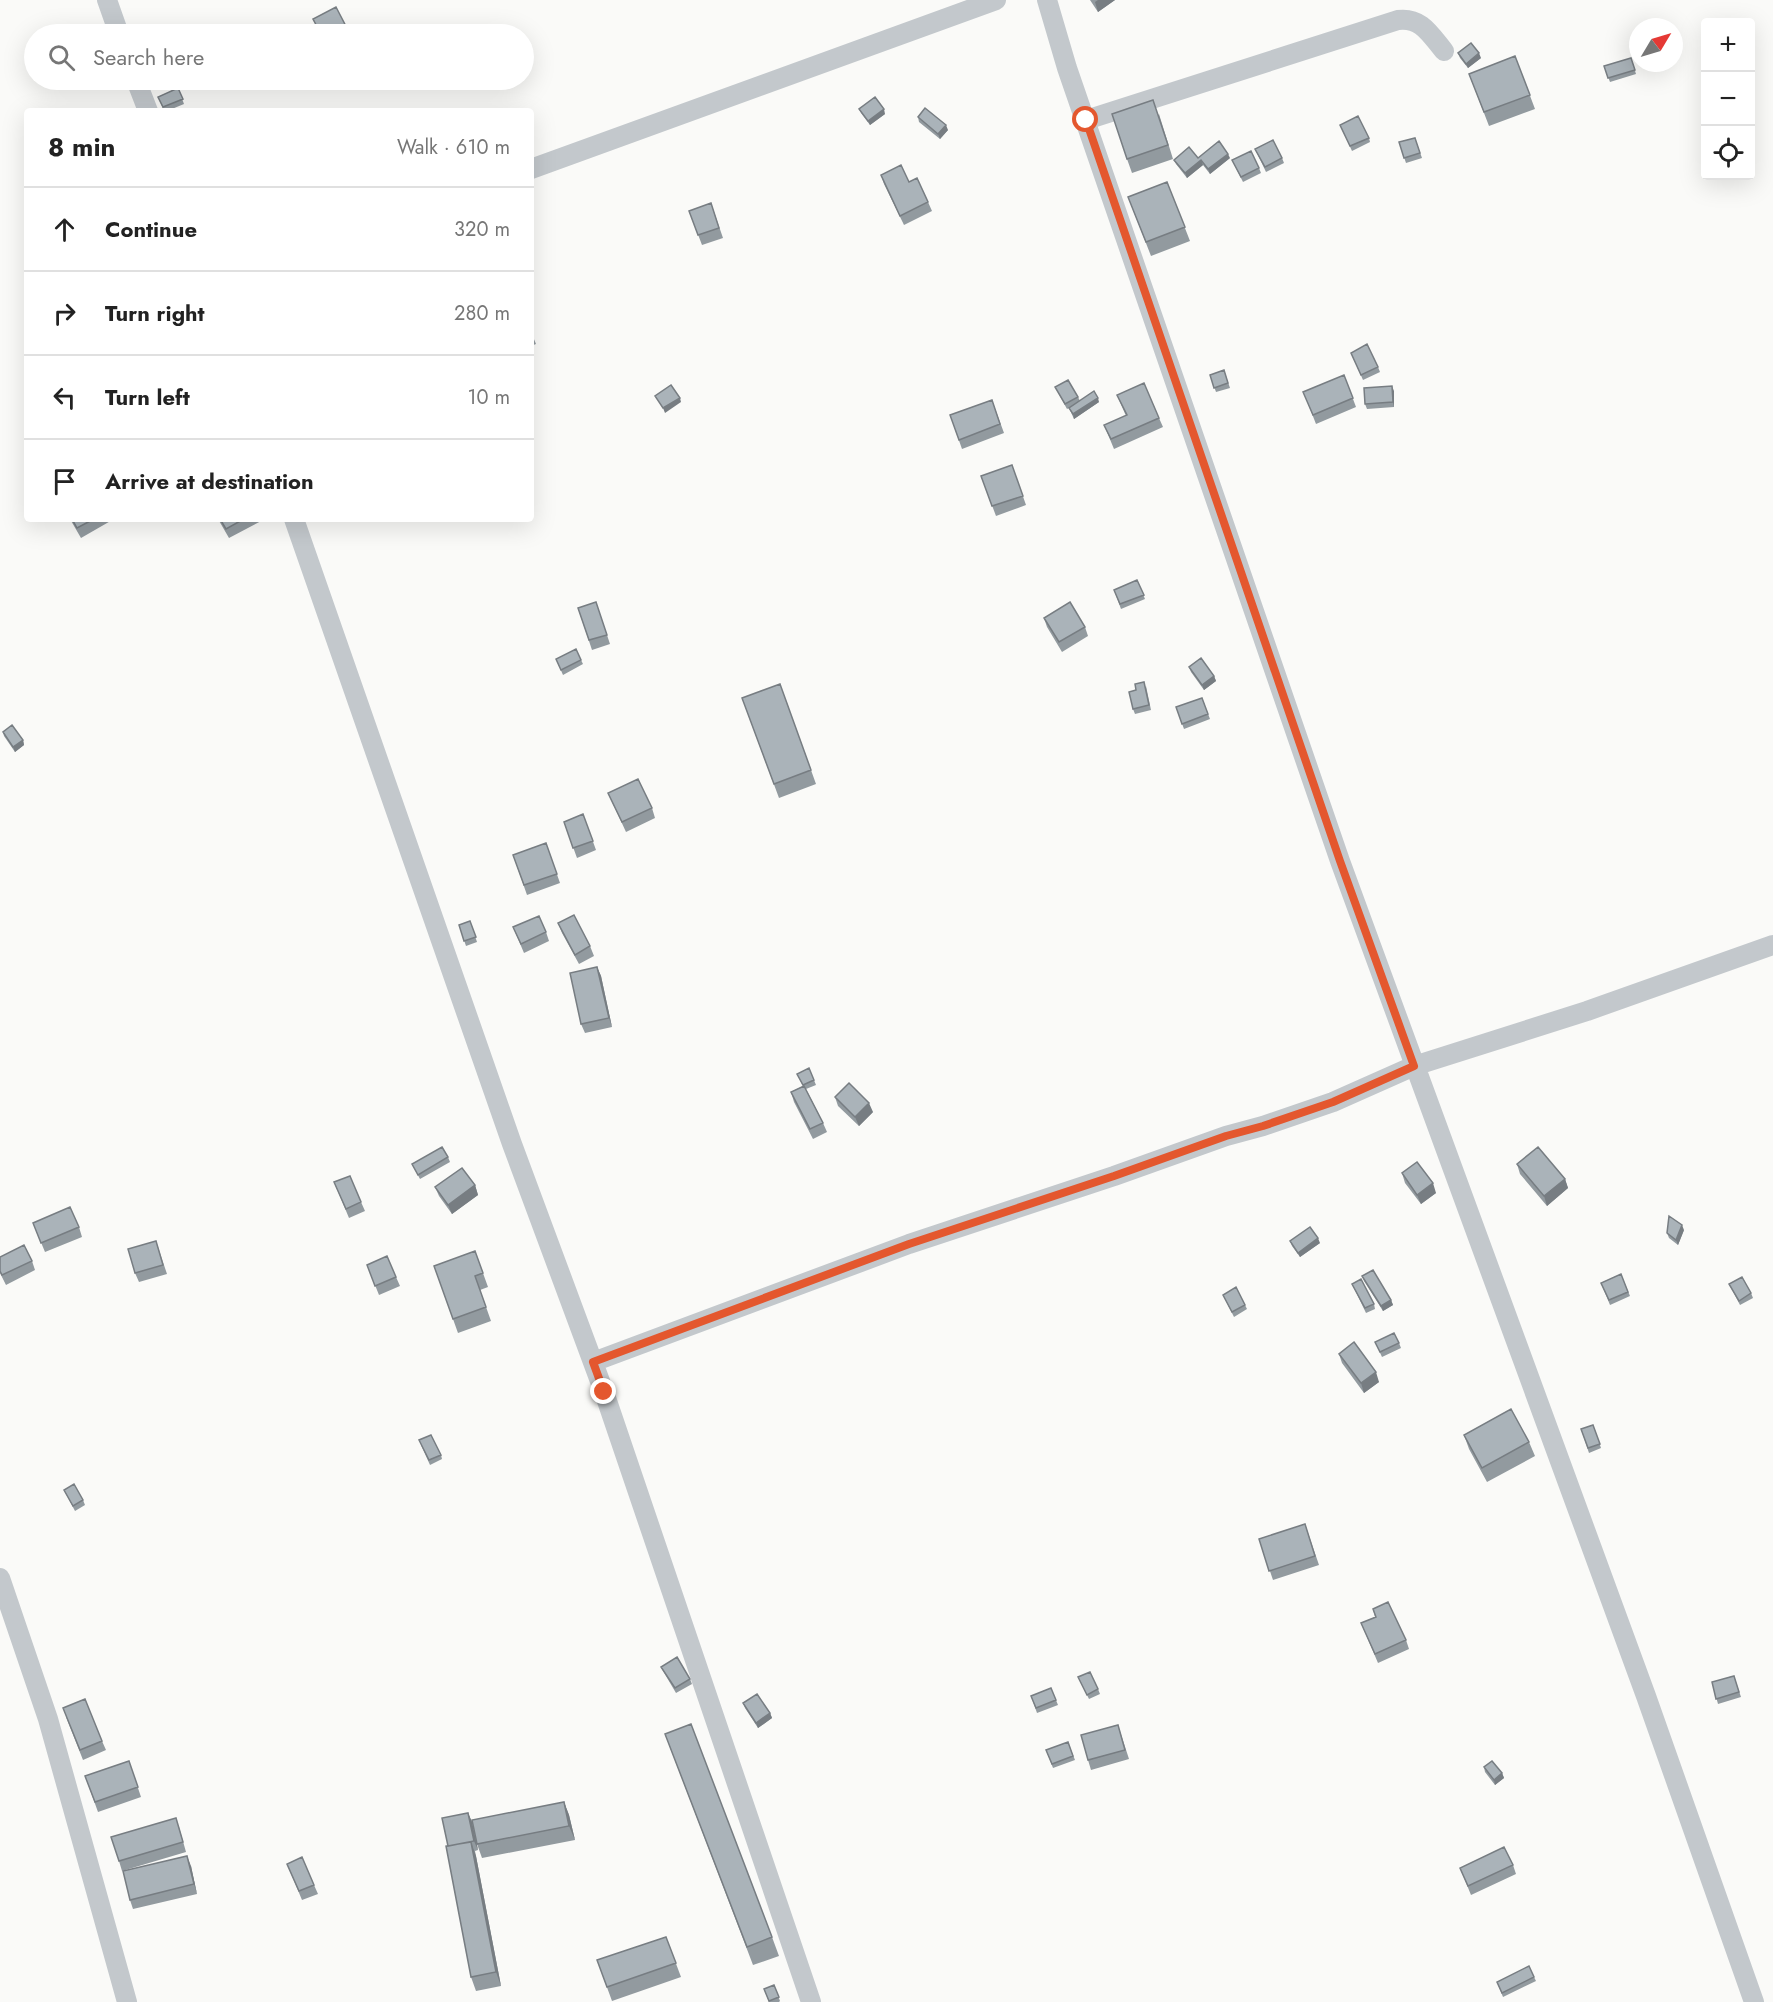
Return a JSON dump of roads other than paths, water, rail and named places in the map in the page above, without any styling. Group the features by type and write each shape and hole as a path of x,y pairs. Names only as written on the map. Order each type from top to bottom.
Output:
{"street":[{"path":"107,0 116,24"},
{"path":"534,168 996,0"},
{"path":"1047,0 1332,839 1640,1680 1754,2002"},
{"path":"1086,120 1398,20 1409,18 1419,21 1444,51"},
{"path":"140,90 147,108"},
{"path":"295,522 512,1144 593,1362 811,2002"},
{"path":"593,1362 909,1244 1333,1102 1414,1066 1587,1011 1773,945"},
{"path":"0,1578 48,1719 127,2002"}]}
